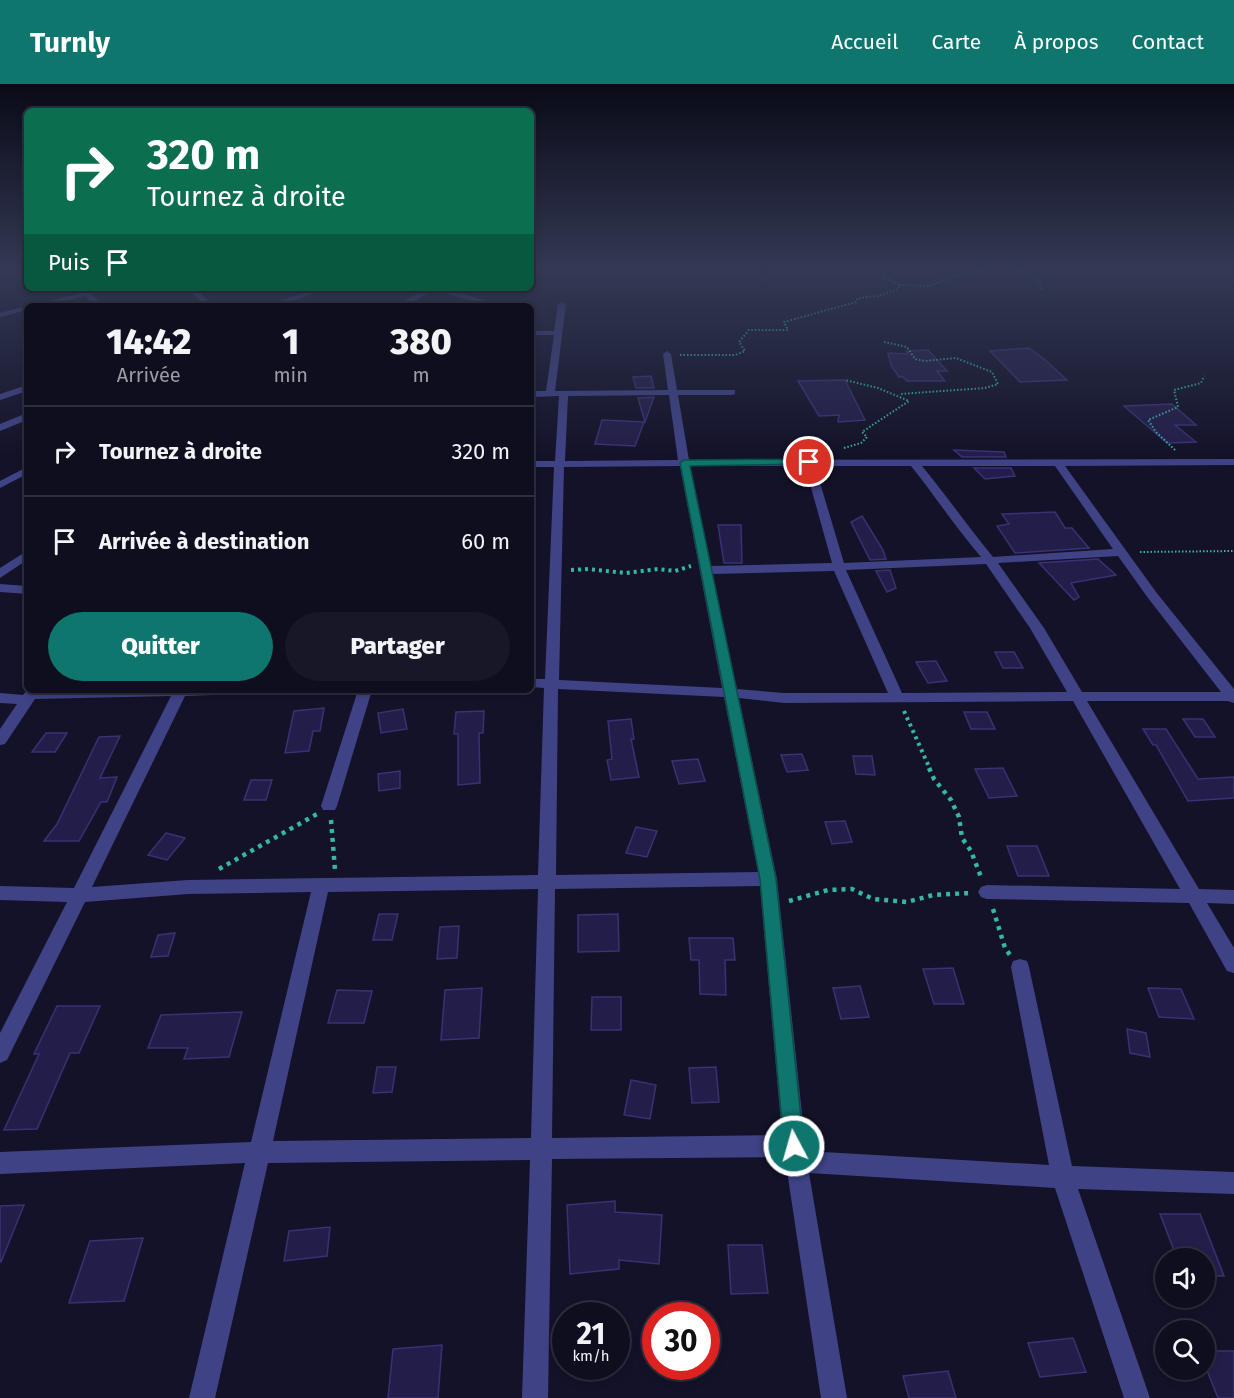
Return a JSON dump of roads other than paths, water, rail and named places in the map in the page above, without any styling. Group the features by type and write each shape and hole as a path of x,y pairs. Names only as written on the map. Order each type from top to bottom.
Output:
{"street":[{"path":"534,333 558,333 559,464 546,882 543,1149 536,1398"},
{"path":"667,354 684,463 768,879 795,1153 834,1398"},
{"path":"0,397 24,389"},
{"path":"534,394 732,392"},
{"path":"0,428 24,417"},
{"path":"809,462 839,568 897,697"},
{"path":"534,464 809,462 1059,465 1234,462"},
{"path":"914,464 991,562 1037,628 1234,965"},
{"path":"1059,465 1152,595 1234,697"},
{"path":"0,485 24,472"},
{"path":"706,566 839,568 991,562 1122,552"},
{"path":"0,574 24,557"},
{"path":"0,588 24,590"},
{"path":"534,683 732,693 783,698 1234,697"},
{"path":"0,699 31,695 106,693"},
{"path":"0,1054 179,693"},
{"path":"329,806 364,693"},
{"path":"0,740 31,695"},
{"path":"0,893 80,895 188,887 768,879"},
{"path":"202,1398 258,1152 329,885"},
{"path":"987,892 1234,897"},
{"path":"1020,966 1064,1177 1137,1398"},
{"path":"0,1163 258,1152 543,1149 795,1153 1064,1177 1234,1183"}]}
